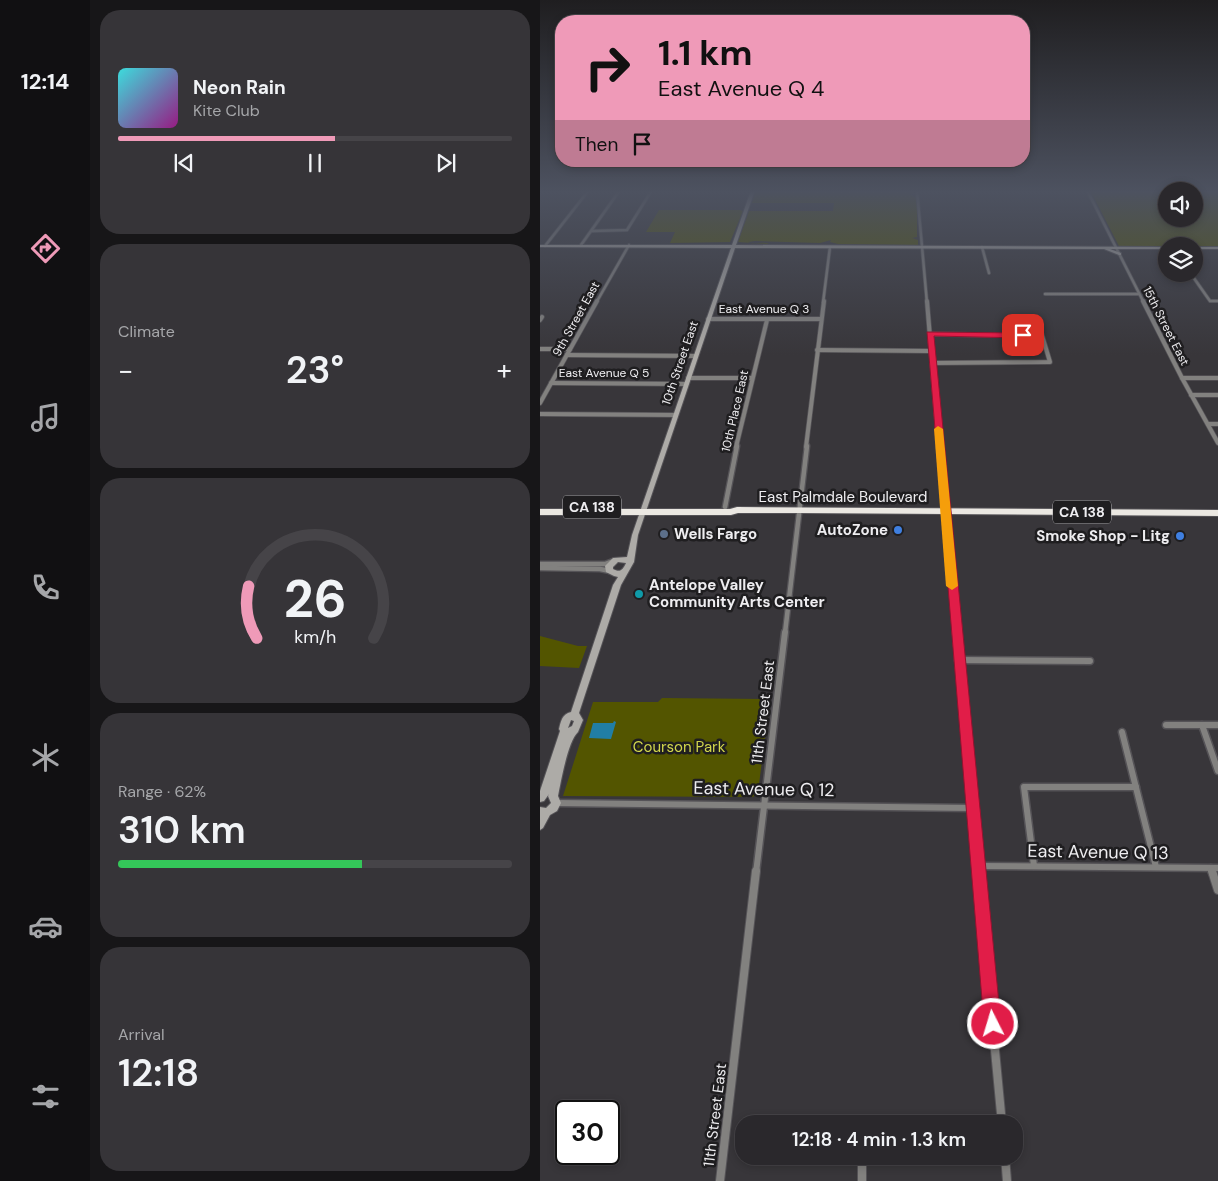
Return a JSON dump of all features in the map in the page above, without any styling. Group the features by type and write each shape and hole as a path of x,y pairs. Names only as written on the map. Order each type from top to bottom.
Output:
{"highway":[{"name":"East Palmdale Boulevard","path":"540,506 731,512 737,510"},
{"name":"East Palmdale Boulevard","path":"540,512 725,507 737,510 1218,513"}],"main road":[{"path":"542,246 577,245"},
{"path":"641,245 1158,248"},
{"name":"10th Street East","path":"625,572 630,567 632,545 733,246"},
{"path":"1097,248 1119,254"},
{"path":"1203,248 1218,248"},
{"name":"10th Street East","path":"616,560 632,545"},
{"path":"617,585 609,566 616,560 626,559 630,562"},
{"path":"612,572 625,572"},
{"path":"541,799 569,730 579,720 574,715 617,585 625,572"},
{"path":"540,825 544,812 553,809 569,730"},
{"path":"541,799 548,796 555,800"}],"street":[{"name":"9th Street East","path":"540,403 629,245"},
{"name":"15th Street East","path":"1114,245 1182,378 1218,443"},
{"name":"11th Street East","path":"720,1181 820,319 830,247"},
{"path":"922,247 958,660 1001,1115"},
{"path":"982,247 989,273"},
{"path":"1197,282 1210,301 1218,301"},
{"path":"1045,294 1139,294"},
{"name":"East Avenue Q 3","path":"708,319 820,319"},
{"name":"10th Place East","path":"725,507 729,480 767,320"},
{"path":"932,363 1050,362 1038,322"},
{"path":"930,334 1041,336"},
{"path":"540,349 570,349"},
{"path":"817,350 931,351"},
{"path":"567,355 696,356"},
{"name":"East Avenue Q 5","path":"551,383 752,378"},
{"path":"1182,378 1218,378"},
{"path":"1191,395 1218,395"},
{"path":"540,414 676,415"},
{"path":"1208,424 1218,424"},
{"path":"540,564 605,564 616,560"},
{"path":"540,568 600,569 612,572"},
{"path":"958,660 1090,661"},
{"path":"1166,725 1218,725"},
{"path":"1202,725 1218,771"},
{"path":"1122,732 1156,868"},
{"path":"1034,866 1024,787 1136,787"},
{"name":"East Avenue Q 12","path":"555,800 972,808"},
{"name":"East Avenue Q 13","path":"978,866 1214,868"},
{"path":"1214,868 1218,890"},
{"path":"862,1165 862,1181"},
{"path":"1005,1165 1007,1181"}],"green space":[{"path":"1158,245 1158,246 1119,246"},
{"path":"540,636 578,646 587,646 579,668 540,666"},
{"name":"Courson Park","path":"662,698 767,699 765,714 768,714 758,792 753,797 563,796 593,702 658,702"}],"water":[{"path":"614,721 616,722 611,739 589,738 593,723 613,723"}],"slow traffic":[{"path":"938,429 952,586"}],"place":[{"name":"AutoZone","path":"898,530"},
{"name":"Wells Fargo","path":"664,534"},
{"name":"Smoke Shop - Litg","path":"1180,536"},
{"name":"Antelope Valley Community Arts Center","path":"639,594"}],"route":[{"path":"993,1024 958,660 930,334 1023,335"}]}
